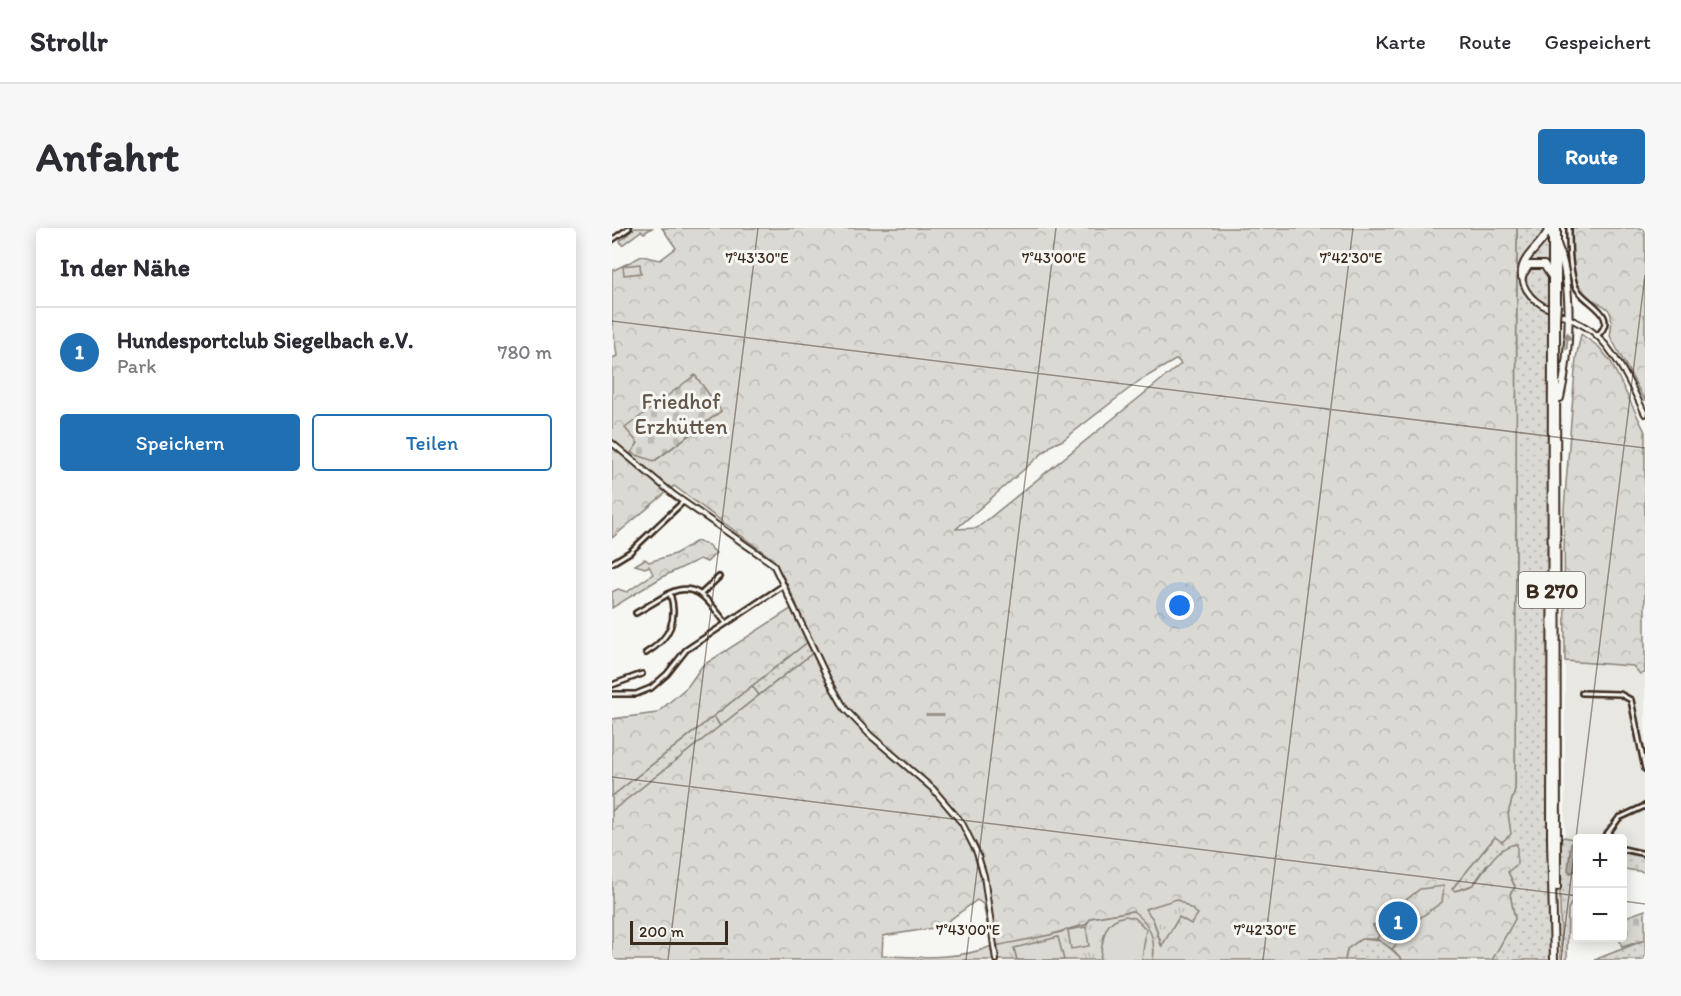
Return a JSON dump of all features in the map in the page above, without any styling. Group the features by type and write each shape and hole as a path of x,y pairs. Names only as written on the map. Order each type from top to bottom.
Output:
{"highway":[{"path":"1522,278 1523,263 1551,228"},
{"name":"B 270","path":"1551,228 1554,302"},
{"name":"B 270","path":"1556,960 1554,302 1557,228"},
{"path":"1557,244 1566,286 1568,317 1566,358 1557,407"},
{"path":"1522,278 1526,268 1538,263 1544,265 1552,279"},
{"name":"B 270","path":"1554,319 1557,407 1554,830"}],"street":[{"path":"612,240 629,228"},
{"path":"1569,228 1570,257 1576,289 1580,295 1600,309 1605,318 1604,328 1597,336"},
{"path":"1522,278 1527,293 1533,301 1568,317 1597,336 1620,368 1645,414"},
{"path":"612,443 683,501 766,557 784,585 819,661 845,709 878,743 933,789 962,823 981,865 996,960"},
{"path":"612,563 641,543 683,501"},
{"path":"701,594 719,577"},
{"path":"612,694 636,694 651,688 667,674 686,650 784,585"},
{"path":"636,613 670,593 684,588 701,594 726,623"},
{"path":"646,653 674,621 670,593"},
{"path":"612,685 642,674"},
{"path":"1582,693 1620,694 1631,700 1645,769"},
{"path":"1607,834 1617,820 1645,806"},
{"path":"1627,850 1645,854"}],"shaded area":[{"path":"1565,661 1633,666 1640,674 1645,673 1645,856 1627,852 1627,834 1573,834 1573,839 1565,837"},
{"path":"1571,843 1573,843 1573,872 1571,873 1568,870"}],"green space":[{"path":"635,228 652,228 644,233 641,231 622,245 620,241"},
{"path":"662,228 1517,228 1515,789 1508,813 1511,834 1502,842 1495,837 1452,889 1455,891 1472,885 1497,854 1517,844 1517,864 1508,872 1515,887 1510,894 1515,919 1492,960 1403,960 1392,949 1421,917 1442,902 1373,925 1380,935 1377,939 1361,939 1347,949 1345,960 1153,960 1154,952 1150,933 1132,911 1091,918 1086,925 1020,943 998,945 996,960 612,960 612,811 814,652 809,641 612,796 612,719 657,713 688,686 702,666 797,605 784,578 770,557 674,486 612,538 612,358 617,356 612,320 612,271 642,256 660,260 676,248","holes":["1177,359 1181,364 977,528 956,529 1052,445 1063,440 1139,381","695,376 721,411 655,461 632,453 638,443 626,428","977,900 983,904 992,946 952,956 882,956 883,936 940,927","1146,909 1198,914 1180,916 1161,945 1153,919"]},
{"path":"1517,228 1548,228 1549,521 1547,560 1549,566 1550,960 1492,960 1515,919 1510,894 1515,886 1508,872 1506,848 1487,865 1473,885 1455,891 1452,889 1495,837 1510,830 1508,813 1515,789"},
{"path":"1572,228 1645,228 1645,401 1610,336 1612,323 1608,309 1587,296 1577,283 1572,260"},
{"path":"640,264 641,273 624,275 623,266"},
{"path":"1581,334 1599,347 1611,362 1645,432 1645,673 1640,674 1633,666 1565,661 1564,509 1576,358"},
{"name":"Friedhof Erzhütten","path":"695,375 721,411 654,461 631,453 638,443 625,428"},
{"path":"697,541 708,545 716,553 707,562 700,559 664,576 612,608 612,592 618,589 627,592 653,574 649,566 645,568 635,565 645,559 649,562 675,554"},
{"path":"809,641 814,652 759,695 752,686"},
{"path":"752,686 759,695 720,726 714,716"},
{"path":"714,716 720,726 612,811 612,796"},
{"path":"1564,837 1573,839 1573,903 1568,909 1567,960 1561,960 1559,841"},
{"path":"1627,852 1645,856 1645,872 1627,870"},
{"path":"1444,886 1442,902 1421,917 1392,949 1377,939 1379,935 1373,926 1420,889"},
{"path":"1177,899 1198,914 1191,924 1179,917 1162,946 1153,919 1145,909"},
{"path":"1645,910 1645,940 1622,947 1620,942 1627,942 1627,917"},
{"path":"1133,911 1148,926 1154,945 1153,960 996,960 995,946 1086,925 1091,918"},
{"path":"1125,916 1135,918 1146,929 1142,960 1100,960 1105,932 1117,918"},
{"path":"1086,927 1089,946 1071,949 1068,930"},
{"path":"1058,937 1064,960 1017,960 1014,948"},
{"path":"1361,939 1382,941 1403,960 1345,960 1347,949"},
{"path":"1645,940 1645,960 1594,960"}],"waterway":[{"path":"926,715 944,715"}],"place":[{"name":"Hundesportclub Siegelbach e.V.","path":"1398,921"}]}
